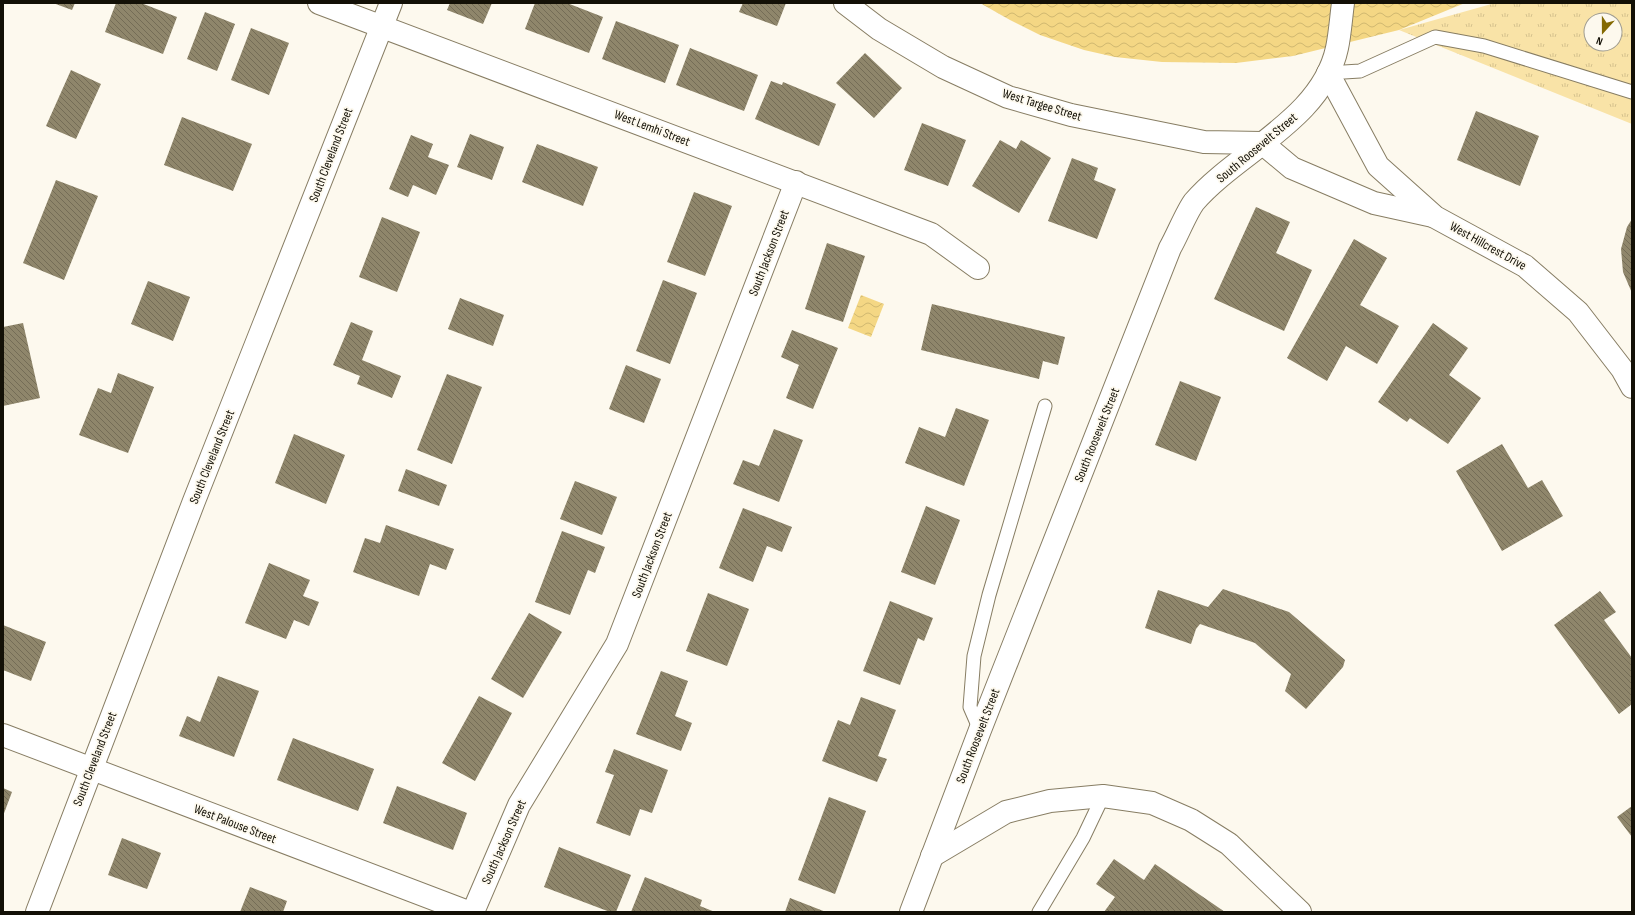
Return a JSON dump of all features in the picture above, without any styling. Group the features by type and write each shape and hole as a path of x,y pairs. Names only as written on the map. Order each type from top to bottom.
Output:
{"street":[{"name":"West Lemhi Street","path":"319,3 931,234 978,268"},
{"name":"South Cleveland Street","path":"37,912 194,501 391,3"},
{"name":"West Targee Street","path":"845,3 879,29 944,67 1008,96 1071,115 1204,142 1262,143"},
{"name":"South Roosevelt Street","path":"911,912 980,730 1170,248 1193,203 1219,179 1301,111 1315,94 1328,73 1337,49 1343,3"},
{"name":"West Hillcrest Drive","path":"1328,73 1378,166 1435,217 1525,266 1578,312 1622,369 1632,387"},
{"name":"West Hillcrest Drive","path":"1262,143 1292,168 1374,204 1435,217"},
{"name":"South Jackson Street","path":"473,912 519,805 617,644 796,182"},
{"name":"West Palouse Street","path":"3,736 468,912"},
{"path":"932,856 1006,812 1050,801 1103,796 1152,803 1191,820 1229,844 1300,912"}],"lane":[{"path":"1328,73 1360,71 1435,37 1484,46 1632,92"},
{"path":"980,730 970,707 974,656 989,595 1044,406"},
{"path":"1039,912 1083,838 1103,796"}],"green space":[{"path":"1495,3 1632,3 1632,124 1399,30"}],"water":[{"path":"980,3 1465,3 1399,30 1293,56 1236,63 1162,62 1115,57 1084,50 1040,35"},
{"path":"861,295 884,304 871,337 848,328"}],"building":[{"path":"53,3 75,3 72,10"},
{"path":"116,3 141,3 177,17 163,54 105,32"},
{"path":"450,3 492,3 483,24 447,10"},
{"path":"535,3 567,3 603,17 589,53 525,29"},
{"path":"743,3 786,3 777,26 739,12"},
{"path":"205,12 235,24 217,71 187,59"},
{"path":"616,21 679,45 665,83 602,59"},
{"path":"251,28 289,43 269,95 231,80"},
{"path":"690,48 758,75 744,111 676,85"},
{"path":"865,53 902,88 874,118 836,83"},
{"path":"71,70 101,84 76,139 46,126"},
{"path":"771,81 782,85 783,82 836,104 819,146 755,119"},
{"path":"1476,111 1539,136 1520,186 1457,160"},
{"path":"182,117 252,144 233,191 164,165"},
{"path":"922,123 966,140 948,186 904,170"},
{"path":"470,134 504,147 492,180 457,167"},
{"path":"411,135 433,144 428,157 449,165 436,195 413,185 408,197 389,189"},
{"path":"1000,140 1016,149 1021,140 1051,158 1019,213 972,186"},
{"path":"537,144 598,167 583,206 522,182"},
{"path":"1072,158 1098,168 1094,180 1116,189 1097,239 1048,221"},
{"path":"56,180 98,196 64,280 23,263"},
{"path":"694,192 732,206 705,276 667,262"},
{"path":"1256,207 1290,222 1276,253 1312,270 1284,331 1214,299"},
{"path":"382,217 420,232 397,292 359,277"},
{"path":"1632,219 1632,293 1623,272 1621,249 1627,227"},
{"path":"1354,239 1387,258 1360,305 1399,326 1377,364 1346,346 1327,381 1287,358"},
{"path":"827,243 865,256 843,322 805,309"},
{"path":"663,280 697,293 670,364 636,351"},
{"path":"148,281 190,297 173,341 131,324"},
{"path":"460,298 504,315 493,346 448,329"},
{"path":"932,304 1065,337 1058,365 1043,361 1039,379 921,350"},
{"path":"351,322 373,331 362,360 401,376 392,398 357,384 360,376 333,365"},
{"path":"23,323 40,398 3,406 3,327"},
{"path":"1433,323 1468,348 1449,375 1481,398 1448,444 1410,418 1407,422 1378,402"},
{"path":"792,330 838,348 813,409 786,398 799,365 781,357"},
{"path":"626,365 661,379 644,423 609,409"},
{"path":"118,373 154,387 128,453 79,435 98,388 111,393"},
{"path":"447,374 482,387 452,464 417,450"},
{"path":"1180,381 1221,397 1196,461 1155,445"},
{"path":"956,408 989,420 964,486 905,463 919,427 945,437"},
{"path":"774,429 803,440 779,502 733,484 743,460 759,466"},
{"path":"294,434 345,455 326,504 275,483"},
{"path":"1502,444 1528,488 1542,480 1563,516 1502,551 1456,471"},
{"path":"406,469 447,485 439,506 398,491"},
{"path":"575,481 617,497 602,535 560,519"},
{"path":"926,506 960,520 935,585 901,572"},
{"path":"743,508 792,527 782,552 767,546 753,582 719,568"},
{"path":"386,525 454,549 446,570 430,564 419,596 353,572 365,538 380,543"},
{"path":"562,531 605,547 595,573 588,570 570,615 535,602"},
{"path":"269,563 310,580 303,596 319,602 309,626 294,620 286,639 245,623"},
{"path":"1223,589 1289,612 1345,660 1343,667 1306,709 1285,691 1291,674 1255,643 1200,624 1196,629 1191,644 1145,628 1158,590 1208,607"},
{"path":"1600,591 1616,612 1604,620 1632,658 1632,704 1619,714 1554,625"},
{"path":"708,593 749,609 727,666 686,651"},
{"path":"890,601 933,618 924,641 918,638 900,685 863,671"},
{"path":"529,613 562,632 523,698 491,679"},
{"path":"3,625 46,642 31,681 3,670"},
{"path":"661,671 688,681 675,716 692,723 681,751 636,734"},
{"path":"218,676 259,691 234,757 179,736 187,716 200,722"},
{"path":"479,696 512,713 475,781 442,763"},
{"path":"861,697 896,710 878,756 887,759 877,782 822,761 838,720 850,725"},
{"path":"293,738 374,769 358,811 277,780"},
{"path":"614,749 668,770 652,813 640,809 630,836 596,823 614,775 605,772"},
{"path":"397,786 467,813 453,850 383,823"},
{"path":"3,788 12,792 3,816"},
{"path":"829,797 866,811 835,894 798,880"},
{"path":"1632,806 1632,837 1617,817"},
{"path":"122,838 161,853 147,889 108,875"},
{"path":"559,847 631,875 616,912 610,912 544,887"},
{"path":"1114,859 1144,880 1155,864 1225,912 1104,912 1115,897 1096,884"},
{"path":"645,877 702,900 700,906 715,912 631,912"},
{"path":"250,887 287,901 283,912 240,912"},
{"path":"790,898 826,912 785,912"}]}
